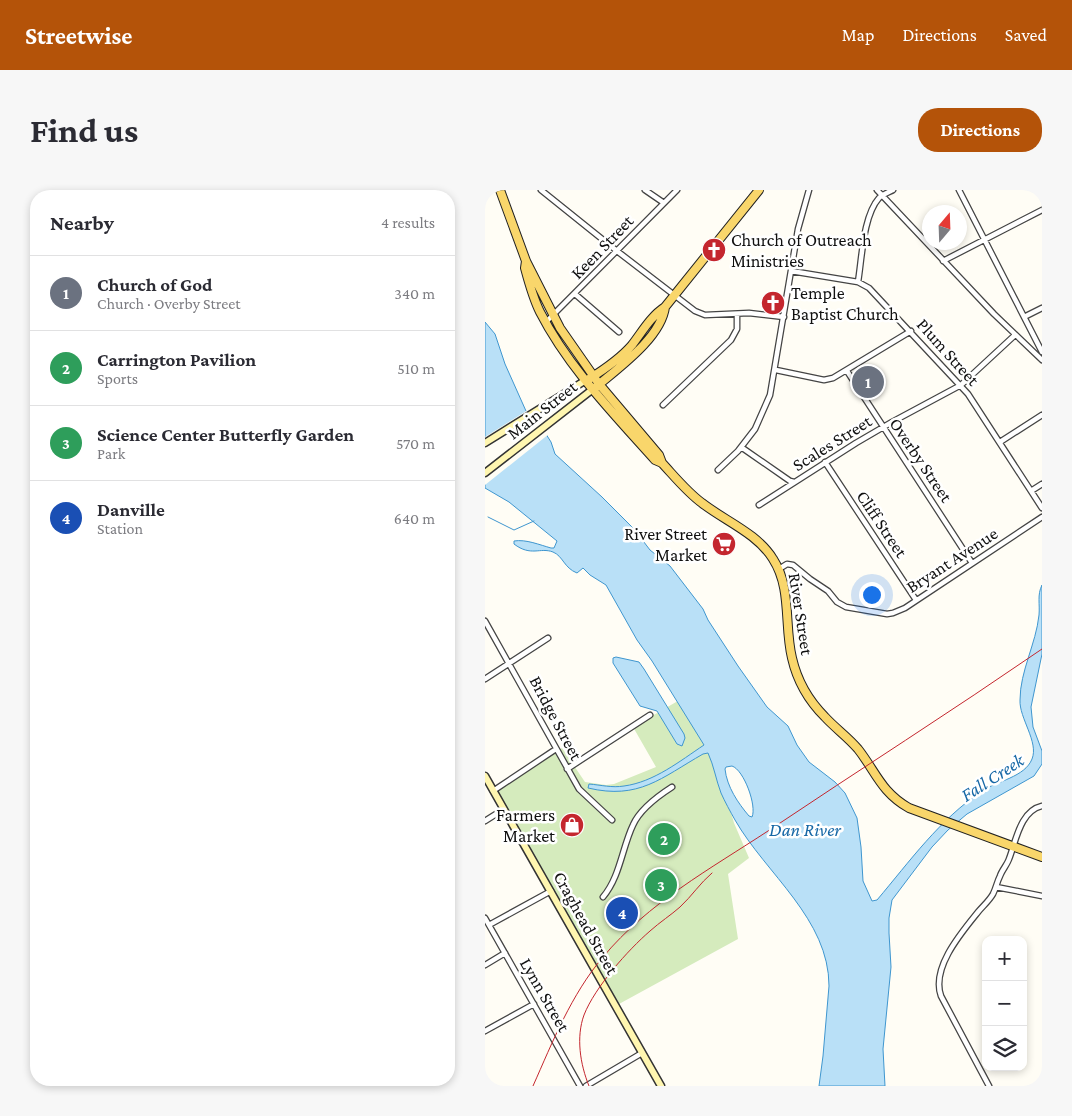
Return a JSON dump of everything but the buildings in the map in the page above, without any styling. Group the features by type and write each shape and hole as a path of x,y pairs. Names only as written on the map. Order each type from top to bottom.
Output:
{"main road":[{"path":"500,190 526,261 560,328 590,378"},
{"path":"590,378 622,355 658,311 665,307 759,190"},
{"path":"526,261 525,268 534,299 546,322 555,338 590,378"},
{"path":"596,386 639,350 664,315 665,307"},
{"name":"River Street","path":"590,378 659,455 662,463 694,497 757,540 770,554 779,569 784,586 791,657 799,679 808,696 824,717 857,749 877,780 890,794 909,808 1042,857"},
{"name":"Main Street","path":"485,443 590,378"},
{"name":"Main Street","path":"485,473 596,386"},
{"name":"Craghead Street","path":"485,776 661,1086"}],"street":[{"path":"541,190 673,296 701,314 757,314 784,317"},
{"path":"645,190 664,203"},
{"name":"Keen Street","path":"546,322 677,190"},
{"path":"717,470 741,447 755,429 770,395 798,229 809,190"},
{"path":"877,190 943,261 1042,360"},
{"path":"859,282 869,218 874,206 882,196 893,190"},
{"path":"959,190 1042,352"},
{"path":"943,261 1042,210"},
{"name":"Plum Street","path":"791,271 859,282 869,288 961,385 1042,508"},
{"path":"575,294 619,332"},
{"path":"1024,317 1042,308"},
{"path":"663,405 731,340 739,324 737,314"},
{"path":"775,370 824,380 833,378 911,331"},
{"name":"Scales Street","path":"759,505 883,427 961,385 1015,334"},
{"name":"Overby Street","path":"847,371 972,563"},
{"path":"1000,442 1042,416"},
{"path":"741,447 795,482"},
{"name":"Cliff Street","path":"825,462 916,600"},
{"path":"1031,491 1042,484"},
{"name":"Bryant Avenue","path":"779,569 787,564 793,565 828,591 841,605 882,614 893,613 916,600 1042,517"},
{"name":"Bridge Street","path":"485,621 567,769 583,794 612,820"},
{"path":"485,679 548,638"},
{"path":"567,769 650,715"},
{"path":"493,791 557,749"},
{"path":"603,897 611,884 635,821 652,801 672,787"},
{"path":"989,1086 941,996 939,980 942,968 951,949 990,898 996,887 1008,863 1026,816 1034,809 1042,806"},
{"path":"485,821 504,809"},
{"path":"996,887 1042,896"},
{"path":"489,925 551,891"},
{"name":"Lynn Street","path":"485,918 580,1086"},
{"path":"485,965 505,953"},
{"path":"485,1031 534,1004"},
{"path":"586,1086 642,1053"}],"green space":[{"path":"683,698 722,780 734,823 749,858 728,874 738,939 619,1004 497,791 562,748 585,782 606,785 614,784 656,767 633,727"}],"water":[{"name":"Dan River","path":"485,322 495,334 505,364 526,411 539,423 551,442 555,454 634,529 650,550 670,566 703,609 738,666 767,707 788,726 797,745 809,762 835,782 845,793 857,818 863,881 872,901 877,900 926,842 966,802 988,787 1017,774 1032,759 1033,745 1022,714 1020,700 1023,679 1037,626 1039,596 1042,585 1042,654 1031,707 1033,727 1042,751 1042,764 1034,776 967,814 948,830 932,847 892,900 889,918 891,967 883,1049 885,1086 819,1086 829,986 826,962 819,939 794,898 748,840 735,820 721,793 708,753 703,754 662,778 636,789 606,791 588,788 589,784 620,787 646,780 666,770 704,745 637,640 606,585 583,568 577,573 573,571 553,552 525,550 514,544 514,541 523,541 554,548 557,541 509,502 485,488","holes":["732,766 737,769 745,781 751,797 753,805 752,817 741,806 726,776 726,767"]},
{"path":"613,658 639,662 684,734 685,738 682,746 677,744 657,711 640,706 613,663"}],"pier":[{"path":"528,410 541,422 549,434 485,485 485,437"}],"waterway":[{"path":"488,517 514,530 534,521"}],"railway":[{"path":"533,1086 563,1019 581,987 603,957 640,920 702,873 940,718 1042,649"},
{"path":"589,1086 583,1069 580,1051 580,1032 589,1004 604,981 632,948 680,907 712,873"}],"place":[{"name":"Church of Outreach Ministries","path":"714,250"},
{"name":"Temple Baptist Church","path":"773,303"},
{"name":"Church of God","path":"868,382"},
{"name":"River Street Market","path":"724,544"},
{"name":"Farmers Market","path":"572,825"},
{"name":"Carrington Pavilion","path":"664,839"},
{"name":"Science Center Butterfly Garden","path":"661,885"},
{"name":"Danville","path":"622,913"}],"water label":[{"name":"Fall Creek","path":"992,777"}]}
